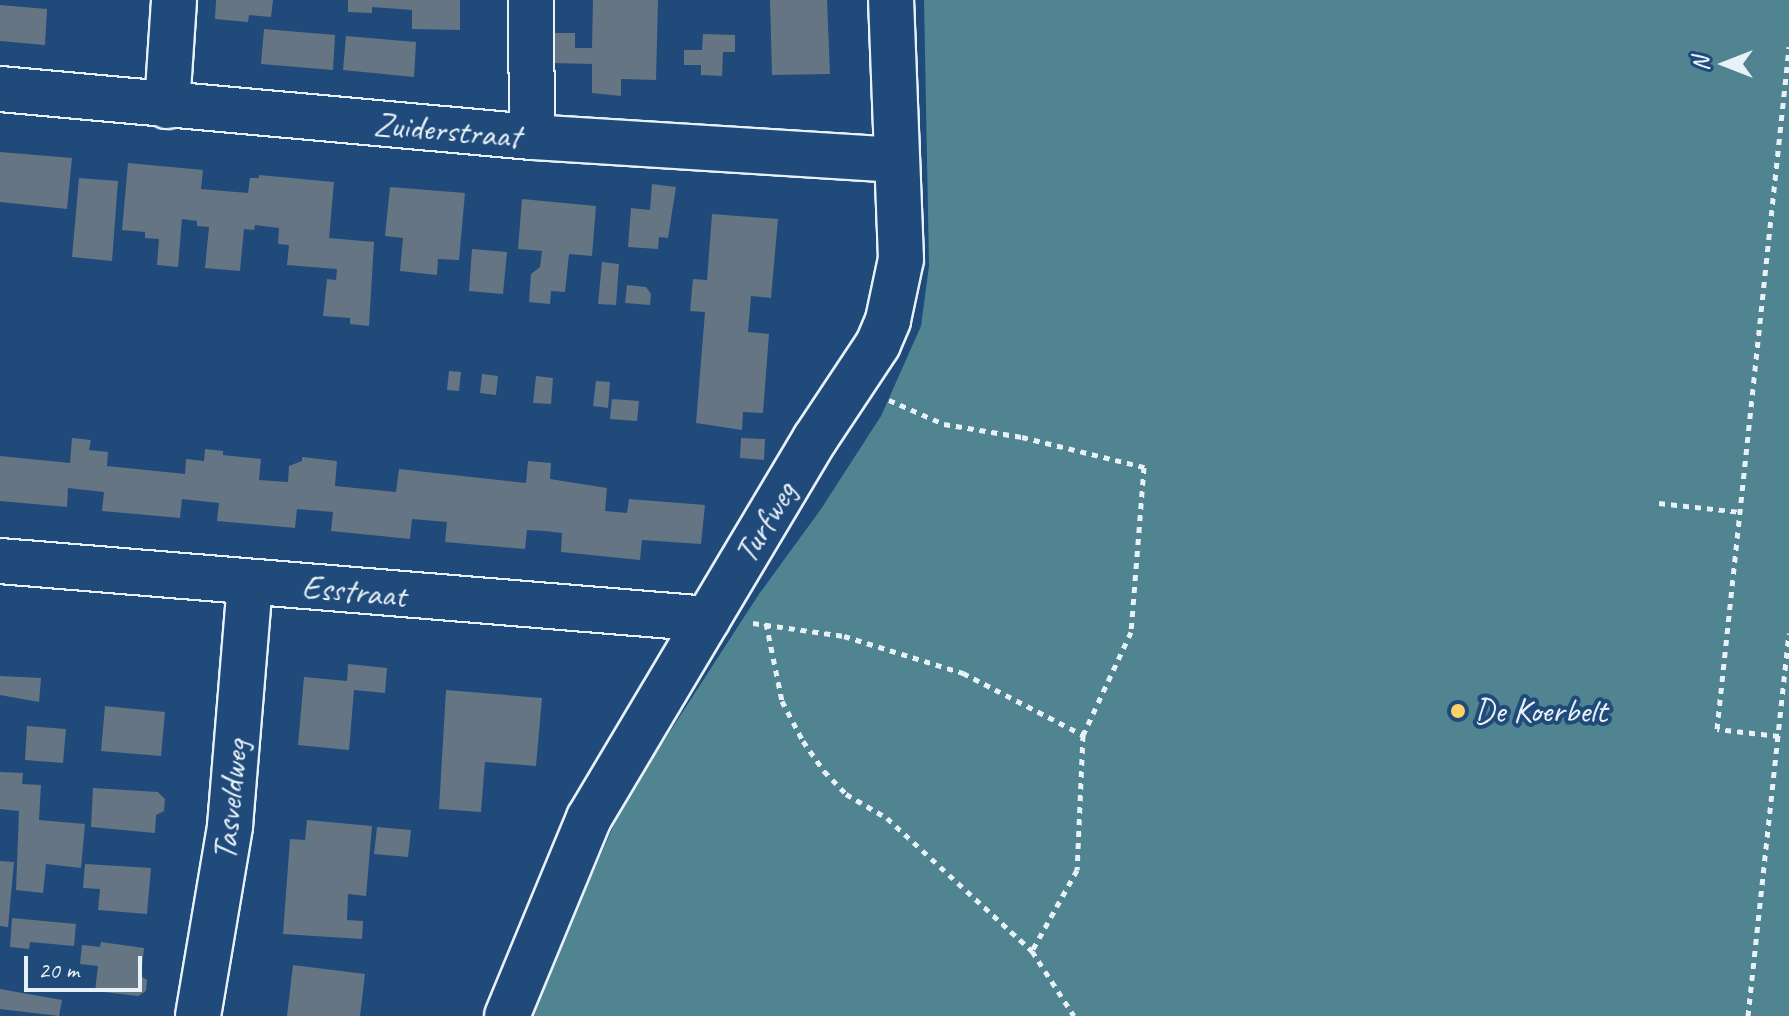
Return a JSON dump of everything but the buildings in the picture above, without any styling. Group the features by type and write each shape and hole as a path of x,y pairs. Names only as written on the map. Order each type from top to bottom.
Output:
{"street":[{"path":"167,106 174,0"},
{"path":"531,0 532,137"},
{"name":"Turfweg","path":"507,1016 589,818 888,320 901,259 891,0"},
{"name":"Zuiderstraat","path":"0,89 532,137 895,160"},
{"name":"Esstraat","path":"0,561 708,619"},
{"name":"Tasveldweg","path":"198,1016 230,826 250,583"}],"path":[{"path":"1779,736 1717,729 1789,47"},
{"path":"852,384 944,424 1022,437 1144,467 1131,632 1083,735 1077,870 1032,951"},
{"path":"1659,503 1740,512"},
{"path":"1074,1016 1032,951 887,818 846,794 824,771 803,741 782,701 766,623 844,636 963,673 1083,735"},
{"path":"1748,1016 1789,633"}],"green space":[{"name":"De Koerbelt","path":"924,0 1789,0 1789,1016 530,1016 623,804 759,594 821,509 881,416 921,326 929,266"}],"place":[{"name":"De Koerbelt","path":"1458,711"}]}
